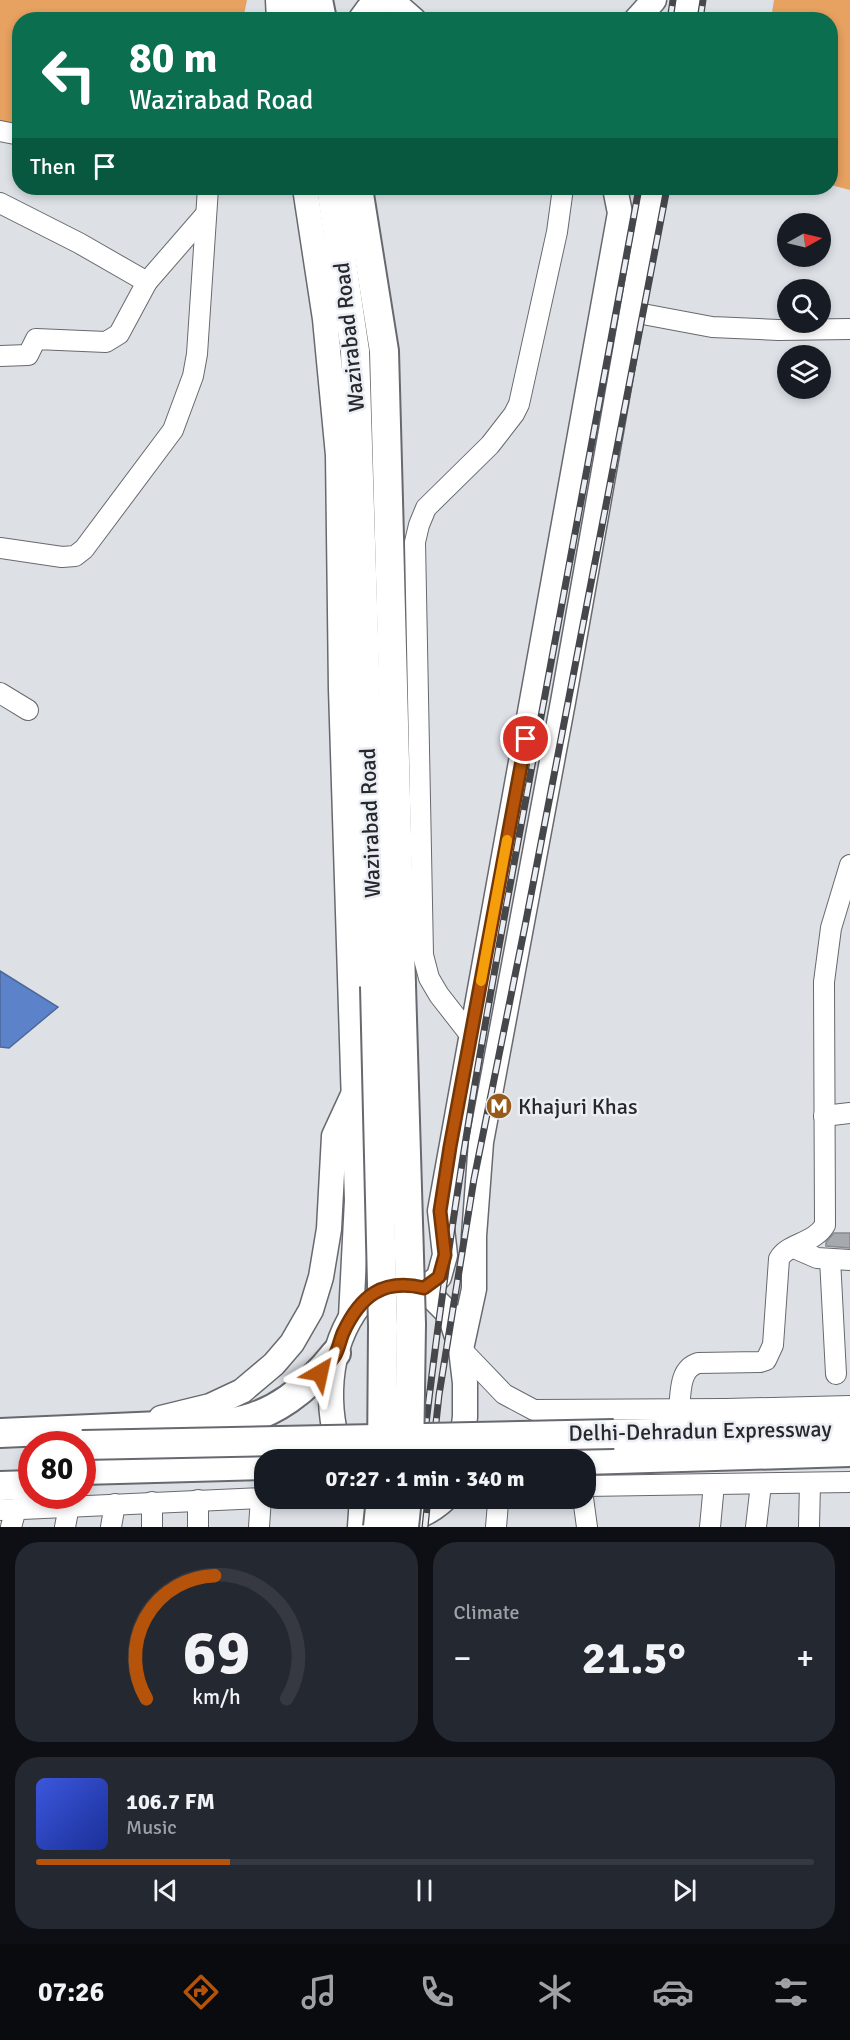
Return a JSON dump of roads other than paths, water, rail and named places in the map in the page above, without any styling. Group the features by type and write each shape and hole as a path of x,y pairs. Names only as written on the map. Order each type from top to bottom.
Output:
{"highway":[{"name":"Wazirabad Road","path":"332,195 355,351 375,986 383,1315 382,1449"},
{"name":"Wazirabad Road","path":"360,195 384,351 411,1324 408,1449"},
{"path":"0,1433 228,1423 248,1420 278,1406 300,1392 320,1373 336,1353"},
{"name":"Delhi-Dehradun Expressway","path":"96,1445 850,1428"},
{"path":"0,1446 18,1446"},
{"name":"Delhi-Dehradun Expressway","path":"596,1460 850,1452"},
{"path":"96,1470 254,1465"},
{"path":"0,1471 18,1471"},
{"path":"0,1486 18,1485"},
{"path":"96,1495 254,1492"},
{"path":"378,1527 380,1509"},
{"path":"404,1527 406,1509"}],"main road":[{"path":"366,12 383,0"},
{"path":"391,0 405,12"},
{"path":"643,12 654,0"},
{"path":"306,195 325,319 338,455 341,689 357,1200 351,1317"},
{"path":"424,1288 439,1277 445,1255 440,1211 620,213 616,195"},
{"path":"461,1350 474,1289 474,1236 481,1142 565,690 653,195"},
{"path":"0,1424 148,1420 210,1406 242,1391 274,1364 292,1343 310,1310 321,1277 328,1229 334,1136 354,1093"},
{"path":"339,1449 334,1433 330,1399 332,1376 336,1353 351,1317 369,1295 382,1288 410,1285 424,1288 450,1315 461,1350 465,1383 465,1417 461,1449"},
{"path":"360,1527 362,1509"},
{"path":"375,1509 396,1518 409,1519 437,1512"}],"street":[{"path":"0,548 62,557 75,556 84,549 173,430 193,376 198,354 207,195"},
{"path":"471,1036 439,995 429,978 423,955 415,542 426,508 490,445 519,404 557,232 562,195"},
{"path":"0,203 147,282"},
{"path":"0,356 28,355 36,339 106,342 114,338 119,334 147,282 206,214"},
{"path":"632,312 712,327 778,330 850,329"},
{"path":"0,693 28,710"},
{"path":"681,1393 687,1369 698,1363 766,1360 773,1345 779,1259 782,1253 813,1239 825,1225 824,982 831,928 850,866"},
{"path":"824,1116 850,1113"},
{"path":"794,1248 813,1257 840,1260 836,1374"},
{"path":"461,1350 504,1394 534,1410 681,1393 850,1406"},
{"path":"596,1486 850,1482"},
{"path":"809,1527 810,1483"},
{"path":"710,1527 714,1484"},
{"path":"756,1527 761,1484"},
{"path":"96,1500 115,1504 198,1500 254,1493"},
{"path":"198,1500 198,1527"},
{"path":"152,1502 152,1527"},
{"path":"111,1527 115,1504"},
{"path":"9,1515 29,1509"},
{"path":"65,1527 71,1509"},
{"path":"259,1527 261,1509"},
{"path":"496,1527 498,1509"},
{"path":"585,1509 587,1527"}],"water":[{"path":"0,971 58,1007 9,1048 0,1047"}],"railway":[{"path":"671,12 673,0"},
{"path":"701,12 703,0"},
{"path":"423,1449 443,1292 482,1042 638,195"},
{"path":"433,1449 439,1395 474,1179 666,195"},
{"path":"415,1527 417,1509"},
{"path":"425,1527 427,1509"}],"place":[{"name":"Khajuri Khas","path":"499,1106"}]}
